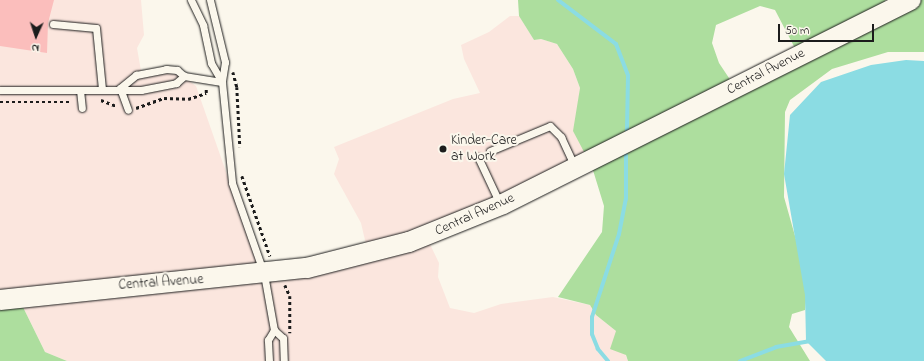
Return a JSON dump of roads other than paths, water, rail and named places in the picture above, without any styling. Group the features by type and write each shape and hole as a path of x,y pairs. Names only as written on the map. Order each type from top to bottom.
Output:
{"main road":[{"name":"Central Avenue","path":"0,300 148,282 267,265 346,260 409,242 500,205 911,0"}],"lane":[{"path":"191,0 203,25 212,63 222,82"},
{"path":"210,0 217,22 225,62 222,82 232,183 267,265 274,330 268,340 269,361"},
{"path":"203,25 217,22"},
{"path":"53,24 96,28 102,89"},
{"path":"120,88 136,75 155,70 177,70 184,76 222,82"},
{"path":"0,90 80,90 120,88 141,90 176,83 184,76"},
{"path":"120,88 128,110"},
{"path":"80,90 82,108"},
{"path":"490,151 550,126 561,136 576,168"},
{"path":"478,157 500,205"},
{"path":"274,330 283,338 284,361"}],"water":[{"path":"906,60 924,61 924,361 826,361 806,341 805,295 784,174 790,115 821,82 871,65"}],"waterway":[{"path":"558,0 616,44 628,76 627,130"},
{"path":"608,361 598,349 592,334 592,317 619,234 626,199 626,155"},
{"path":"740,361 776,347 810,341"}],"place":[{"name":"Kinder-Care at Work","path":"443,149"}]}
